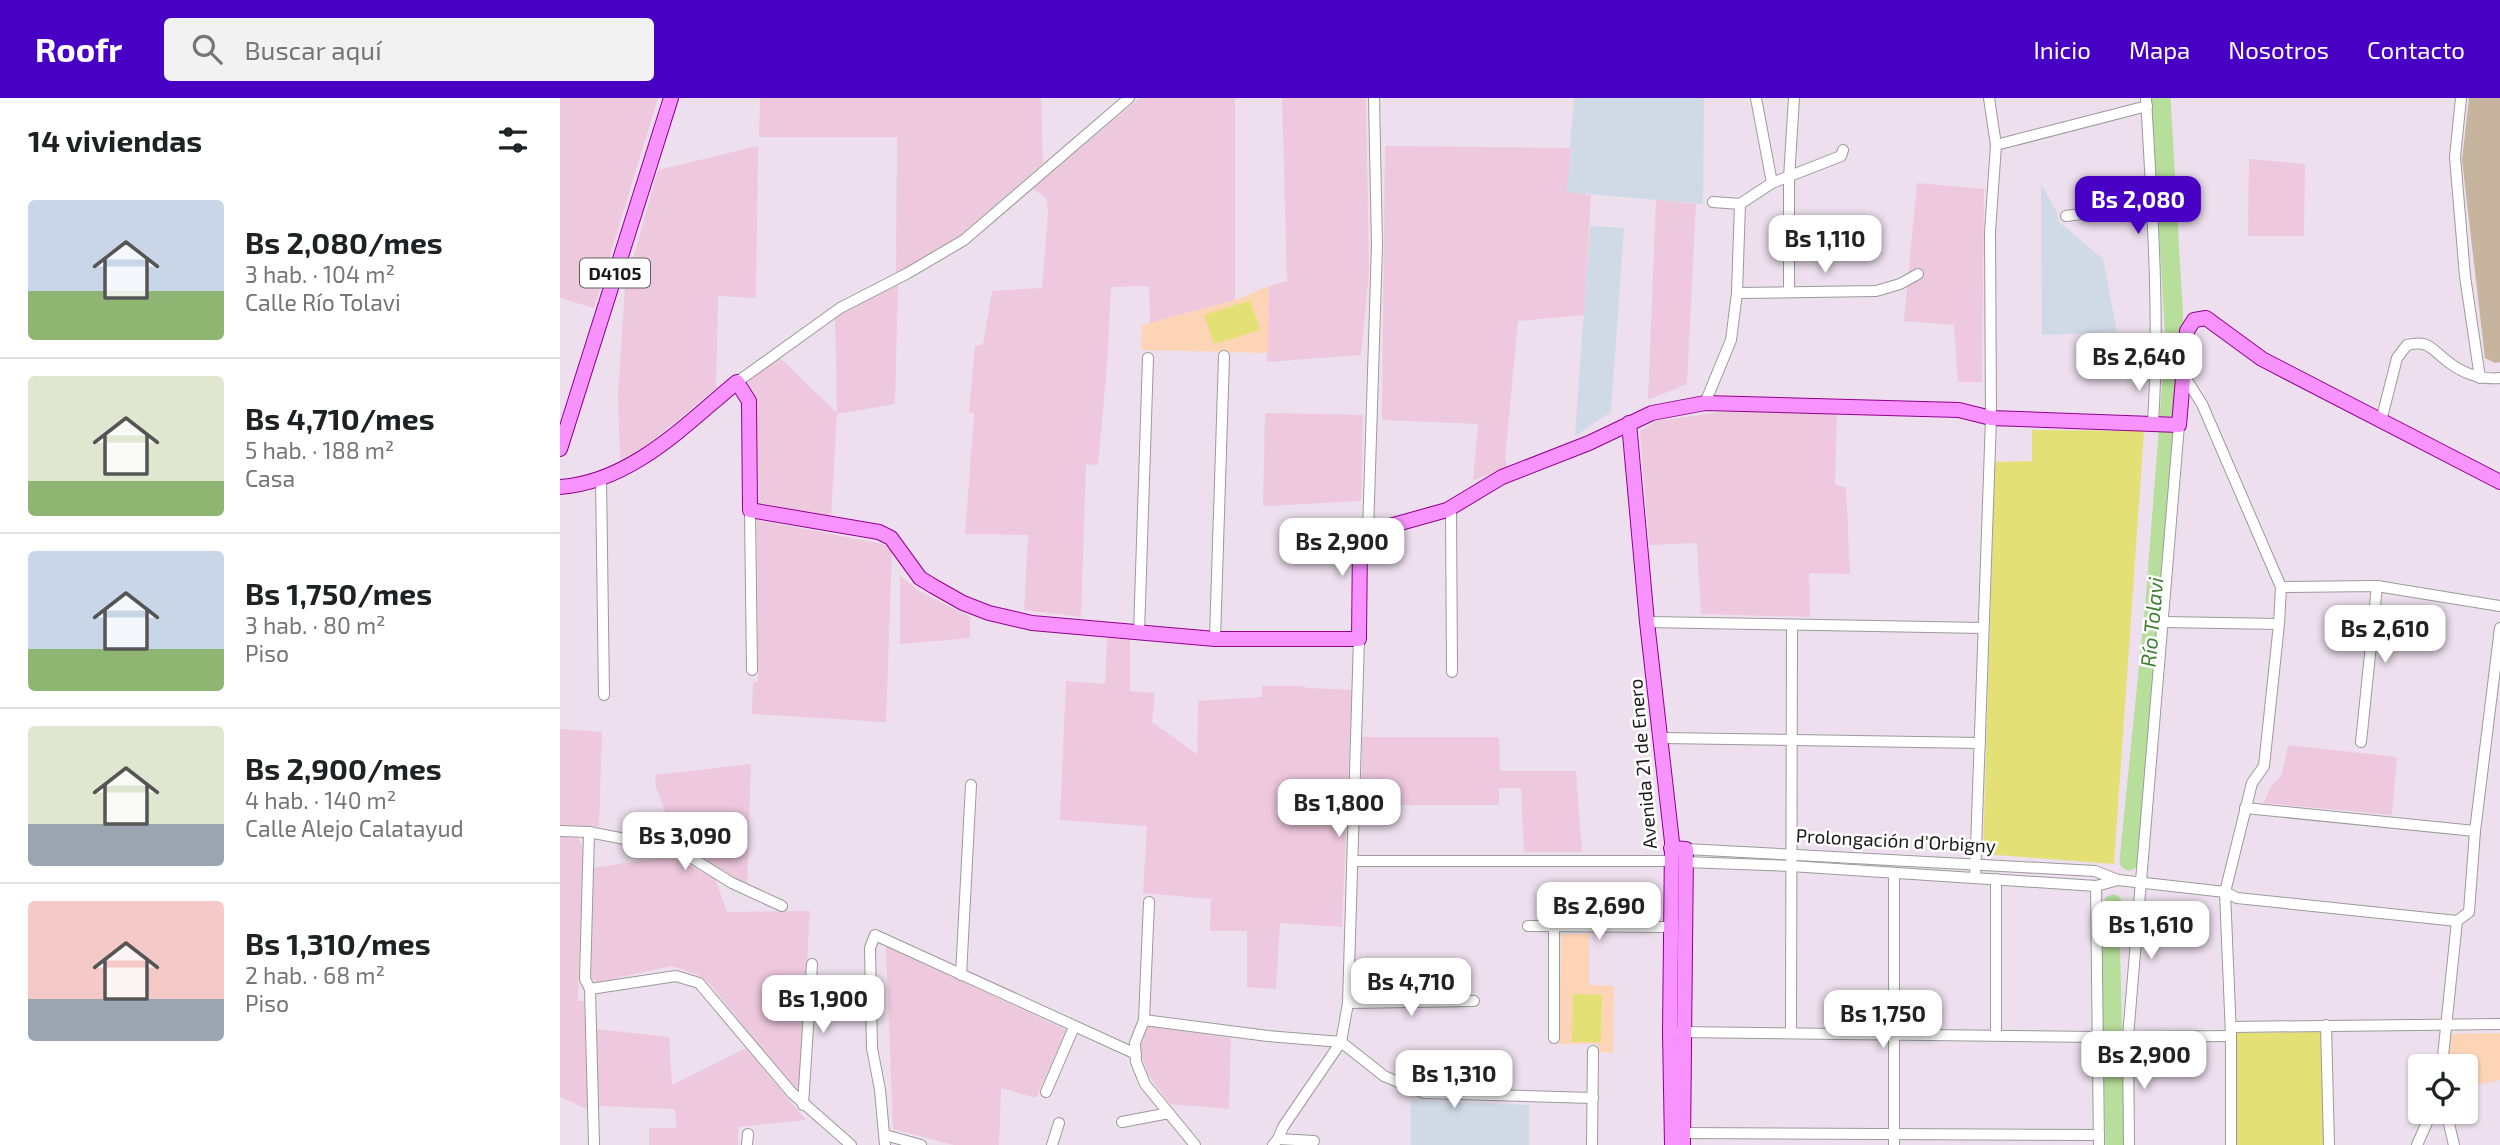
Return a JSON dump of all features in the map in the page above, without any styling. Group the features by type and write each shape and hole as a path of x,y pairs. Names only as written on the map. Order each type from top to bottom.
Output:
{"main road":[{"name":"D4105","path":"560,449 671,98"},
{"path":"560,487 601,478 640,460 737,382 749,401 750,510 879,532 891,538 920,578 963,603 989,613 1032,623 1139,633 1215,639 1359,639 1360,542 1368,532 1451,508 1502,477 1589,443 1652,413 1705,402 1959,411 1991,418 2179,425 2187,331 2193,320 2206,318 2262,359 2500,482"},
{"name":"Avenida 21 de Enero","path":"1629,423 1647,622 1678,855 1678,1139"},
{"name":"Avenida 21 de Enero","path":"1676,1032 1670,927 1678,855"}],"street":[{"path":"737,382 840,309 964,240 1129,98"},
{"path":"1368,532 1377,246 1374,98"},
{"path":"1756,98 1772,183"},
{"path":"1789,291 1789,178 1794,98"},
{"path":"1975,877 1991,418 1990,232 1996,145 1990,98"},
{"path":"2462,98 2455,158 2465,276 2480,378"},
{"path":"1996,145 2146,102 2153,204 2157,365 2153,423"},
{"path":"1713,202 1740,204 1772,183 1841,156 1843,150"},
{"path":"1705,402 1731,340 1737,293 1740,204"},
{"path":"2066,216 2153,204"},
{"path":"1737,293 1876,291 1900,284 1918,274"},
{"path":"2381,421 2397,358 2407,345 2420,342 2431,346 2448,362 2480,378 2500,378"},
{"path":"1215,639 1224,356"},
{"path":"1139,633 1148,358"},
{"path":"2157,365 2184,371 2202,404 2281,587 2264,766 2252,783 2225,892 2231,1031 2231,1145"},
{"path":"2129,1145 2128,1037 2179,425"},
{"path":"601,478 604,695"},
{"path":"1451,508 1452,672"},
{"path":"750,510 752,670"},
{"path":"2281,587 2378,586 2500,606"},
{"path":"2361,741 2378,586"},
{"path":"1647,622 1983,628"},
{"path":"2163,622 2279,624"},
{"path":"1791,1033 1792,626"},
{"path":"2443,1054 2457,921 2469,912 2500,628"},
{"path":"1314,1142 1276,1142 1283,1127 1341,1042 1348,1003 1359,639"},
{"path":"1661,738 1980,743"},
{"path":"961,975 971,785"},
{"path":"2245,808 2476,831"},
{"path":"560,831 589,832 671,848 732,883 782,906"},
{"path":"589,832 586,979 590,989 594,1145"},
{"name":"Prolongación d'Orbigny","path":"1678,855 1791,853 2095,871 2118,880 2225,892 2237,898 2457,921"},
{"path":"1354,861 1678,855"},
{"name":"Prolongación d'Orbigny","path":"1678,855 1791,866 2096,886 2118,880"},
{"path":"1894,873 1894,1140"},
{"path":"1996,879 1996,1035"},
{"path":"1678,1139 2099,1140 2096,886"},
{"path":"1149,902 1144,1020 1135,1044 1136,1062 1145,1084 1195,1145"},
{"path":"1528,926 1670,927"},
{"path":"1554,926 1554,1038"},
{"path":"921,1145 885,1140 872,1048 870,948 874,935 1136,1054"},
{"path":"803,1105 812,964"},
{"path":"590,989 676,976 699,983 803,1105 851,1145"},
{"path":"1348,1003 1474,1002"},
{"path":"1144,1020 1268,1036 1341,1042 1384,1076 1424,1093 1593,1098"},
{"path":"2128,1037 2326,1025 2500,1024"},
{"path":"2326,1025 2329,1145"},
{"path":"1046,1091 1074,1027"},
{"path":"1676,1032 2097,1037"},
{"path":"1592,1145 1593,1051"},
{"path":"1122,1122 1169,1113"},
{"path":"1052,1145 1059,1123"},
{"path":"2417,1145 2426,1124"},
{"path":"2449,1124 2454,1145"}],"shaded area":[{"path":"560,98 658,98 594,308 560,298"},
{"path":"760,98 1041,98 1043,163 948,246 896,274 897,137 759,137"},
{"path":"1140,98 1235,98 1235,300 1150,323 1149,286 1111,287 1098,465 1086,464 1081,617 1024,610 1028,535 965,534 974,414 969,412 975,346 983,344 992,291 1042,288 1048,213 1046,198 1032,188"},
{"path":"1282,98 1366,98 1369,272 1361,355 1267,362 1269,286 1287,281"},
{"path":"1574,98 1704,98 1703,204 1566,192"},
{"path":"2469,98 2500,98 2500,362 2495,363 2485,358 2462,160"},
{"path":"758,146 756,298 718,296 716,388 633,457 620,460 618,393 625,287 658,170"},
{"path":"1385,146 1571,148 1567,192 1591,195 1584,315 1518,321 1505,459 1508,468 1473,480 1478,424 1382,420"},
{"path":"2249,159 2305,164 2304,236 2248,236"},
{"path":"1917,183 1984,189 1982,382 1958,382 1954,325 1904,321"},
{"path":"2041,184 2056,210 2059,222 2103,259 2117,332 2042,335"},
{"path":"1656,200 1696,204 1687,384 1648,400"},
{"path":"1590,226 1624,228 1611,412 1575,436"},
{"path":"898,282 895,404 837,414 831,517 755,502 755,395 746,378 778,356 837,413 835,317"},
{"path":"1269,286 1268,353 1141,350 1142,325 1235,300"},
{"path":"1250,300 1260,330 1214,344 1204,315"},
{"path":"1722,412 1837,413 1835,485 1846,487 1850,574 1809,573 1810,617 1701,614 1697,543 1649,545 1640,431 1656,421"},
{"path":"1265,413 1363,415 1361,501 1263,506"},
{"path":"2032,430 2144,431 2114,864 1983,854 1995,462 2032,461"},
{"path":"757,520 879,543 892,549 886,722 752,714 753,683 758,681"},
{"path":"900,576 919,591 970,617 970,638 900,644"},
{"path":"1107,638 1130,640 1130,691 1155,693 1152,722 1197,754 1198,701 1262,697 1262,686 1352,690 1342,927 1280,923 1276,989 1247,987 1247,931 1210,931 1211,899 1143,893 1147,826 1060,820 1066,681 1105,684"},
{"path":"560,729 602,732 599,826 560,826"},
{"path":"1362,737 1499,737 1500,771 1576,771 1582,852 1524,852 1521,788 1499,788 1499,805 1362,805"},
{"path":"2288,745 2397,757 2392,815 2264,803 2270,788 2282,775"},
{"path":"751,764 747,885 676,841 656,787 655,775"},
{"path":"560,835 575,835 583,846 578,1001 584,1001 589,1110 560,1097"},
{"path":"670,856 715,878 727,912 810,911 799,1094 710,984 698,975 672,966 598,982 591,979 593,868"},
{"path":"1561,934 1589,934 1589,985 1614,986 1613,1053 1598,1052 1598,1044 1559,1044"},
{"path":"886,946 1066,1030 1036,1098 1001,1088 999,1145 954,1145 893,1129"},
{"path":"1573,994 1602,995 1601,1042 1572,1042"},
{"path":"1148,1026 1231,1038 1229,1109 1170,1104 1147,1073 1141,1054"},
{"path":"596,1029 669,1037 672,1085 746,1048 806,1120 738,1127 738,1145 649,1145 649,1128 676,1128 675,1109 599,1106"},
{"path":"2322,1032 2323,1145 2237,1145 2236,1033"},
{"path":"2500,1033 2500,1080 2478,1085 2478,1054 2449,1054 2450,1034"},
{"path":"1411,1100 1529,1105 1529,1145 1411,1145"}],"waterway":[{"name":"Río Tolavi","path":"2161,98 2175,343"},
{"name":"Río Tolavi","path":"2129,861 2155,602 2172,382"},
{"name":"Río Tolavi","path":"2113,904 2110,923 2115,1145"}]}
